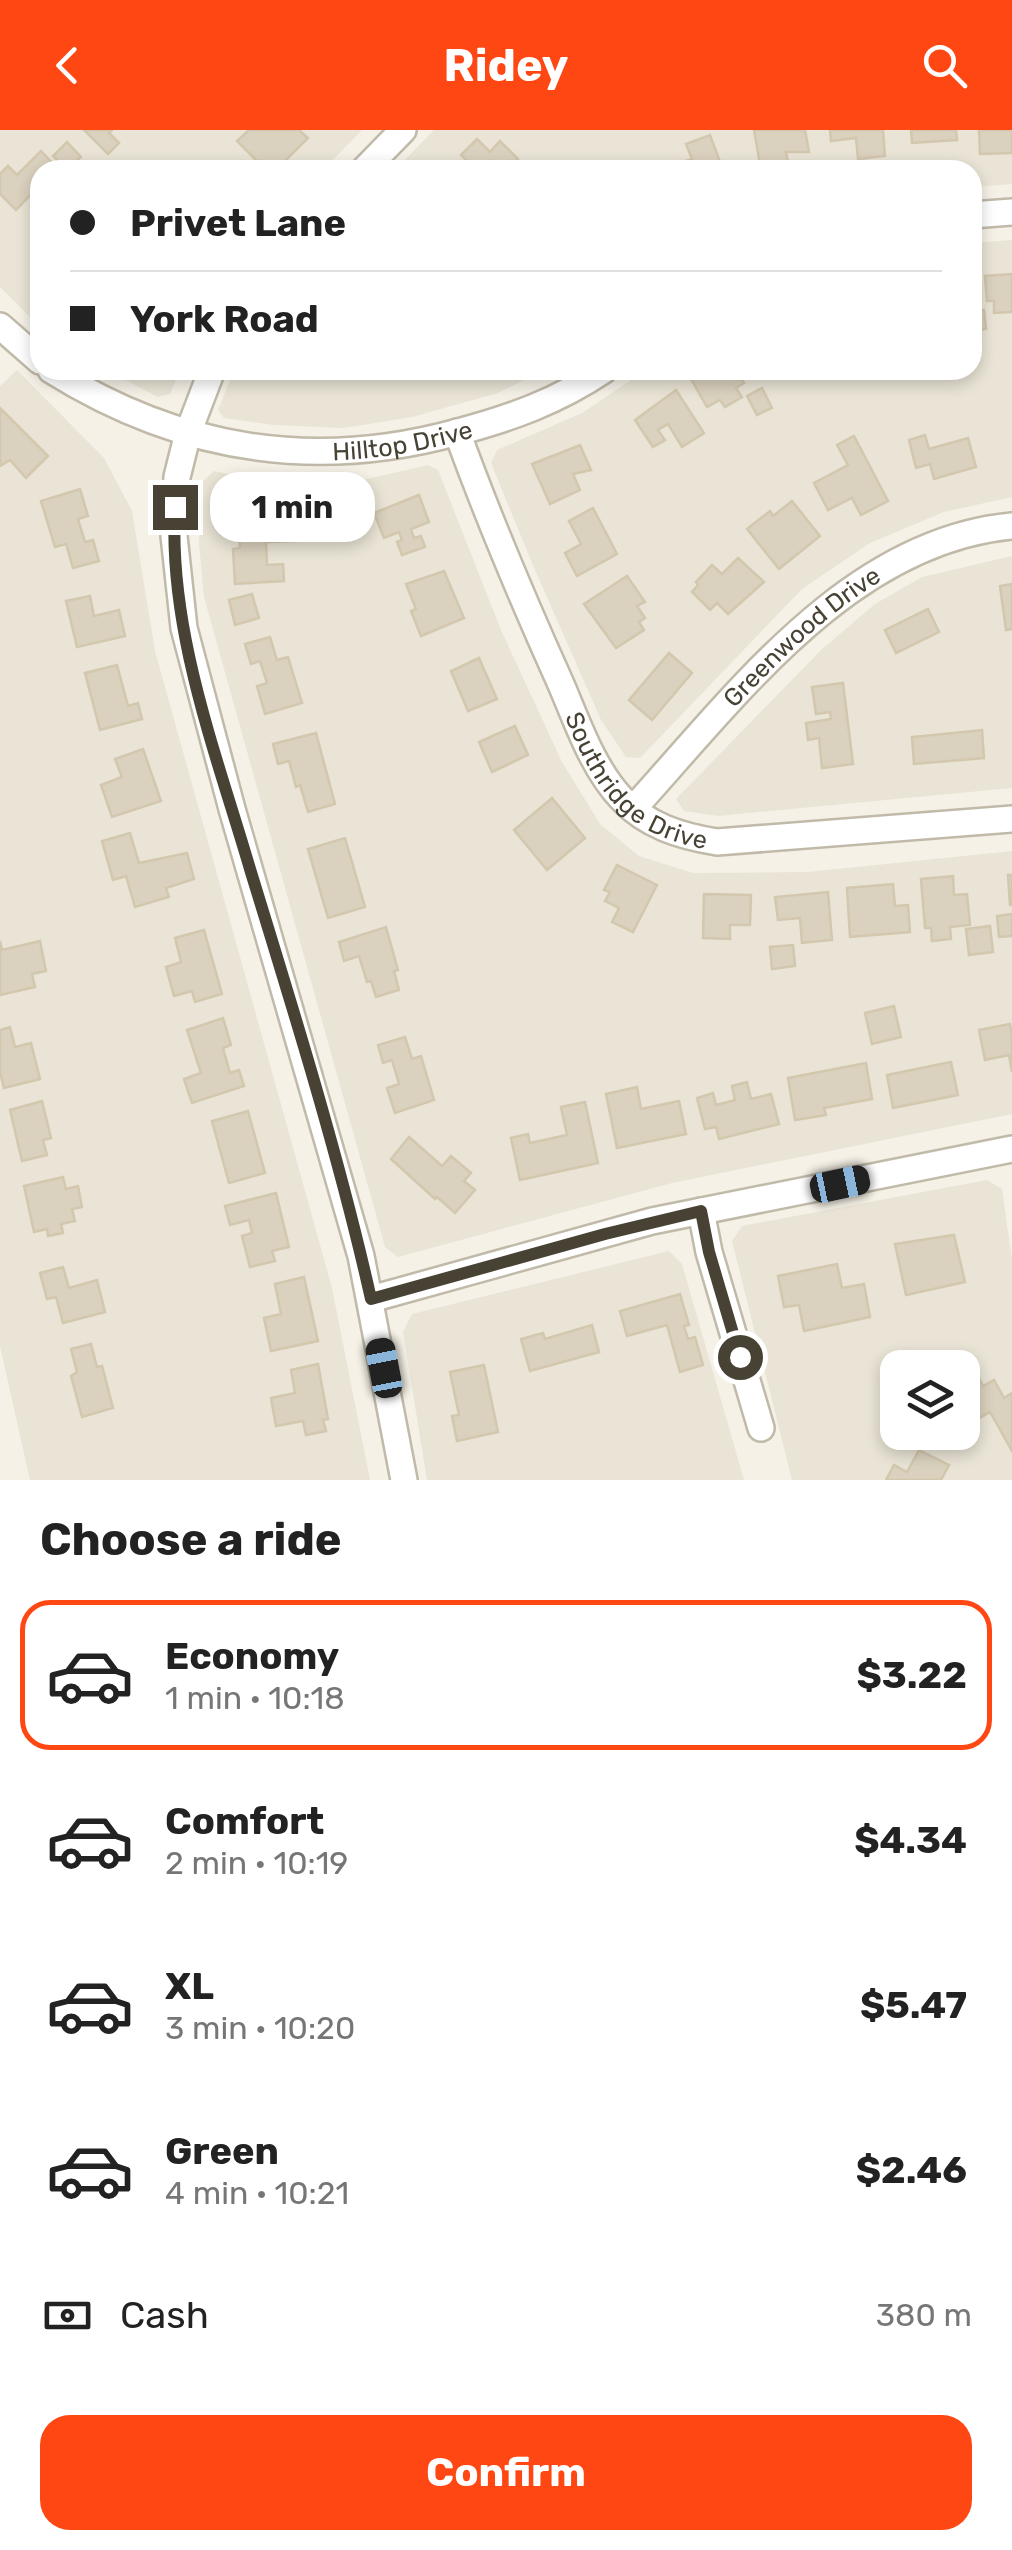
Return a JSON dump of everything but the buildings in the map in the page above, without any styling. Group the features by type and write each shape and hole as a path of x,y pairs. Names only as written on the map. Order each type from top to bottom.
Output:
{"street":[{"path":"374,160 404,130"},
{"path":"982,214 1012,212"},
{"path":"0,326 30,352"},
{"name":"Hilltop Drive","path":"68,380 121,410 188,433 285,452 354,452 423,442 529,410 585,380"},
{"path":"208,380 177,477 174,536 184,628 371,1299 404,1480"},
{"name":"Southridge Drive","path":"456,432 523,600 580,727 606,780 633,809 666,830 717,842 796,839 1012,819"},
{"name":"Greenwood Drive","path":"633,809 789,640 845,593 888,567 961,536 1012,526"},
{"path":"371,1299 701,1211 1012,1150"},
{"path":"701,1211 709,1252 762,1428"}],"shaded area":[{"path":"0,130 362,130 333,160 30,160 30,317 0,287"},
{"path":"434,130 1012,130 1012,184 982,186 982,160 405,160"},
{"path":"1012,240 1012,497 944,512 870,543 802,589 640,758 626,757 601,720 532,563 491,463 497,450 582,413 631,380 982,380 982,242"},
{"path":"17,370 104,458 132,511 155,651 332,1288 370,1480 30,1480 0,1346 0,386"},
{"path":"125,380 176,380 170,394 158,397"},
{"path":"230,380 524,380 498,393 412,417 344,428 224,418 218,410"},
{"path":"428,465 438,470 501,630 562,762 600,824 639,856 693,873 808,872 1012,851 1012,1114 672,1183 398,1257 385,1247 204,597 199,543 202,482 214,471 272,483 345,484"},
{"path":"1012,556 1012,788 718,816 684,811 676,799 821,650 875,604 922,577"},
{"path":"987,1180 1002,1189 1012,1260 1012,1480 792,1480 732,1241 742,1226"},
{"path":"669,1251 682,1264 744,1480 427,1480 403,1332 412,1314"}],"route":[{"path":"175,507 176,574 195,676 371,1299 701,1211 740,1357"}]}
